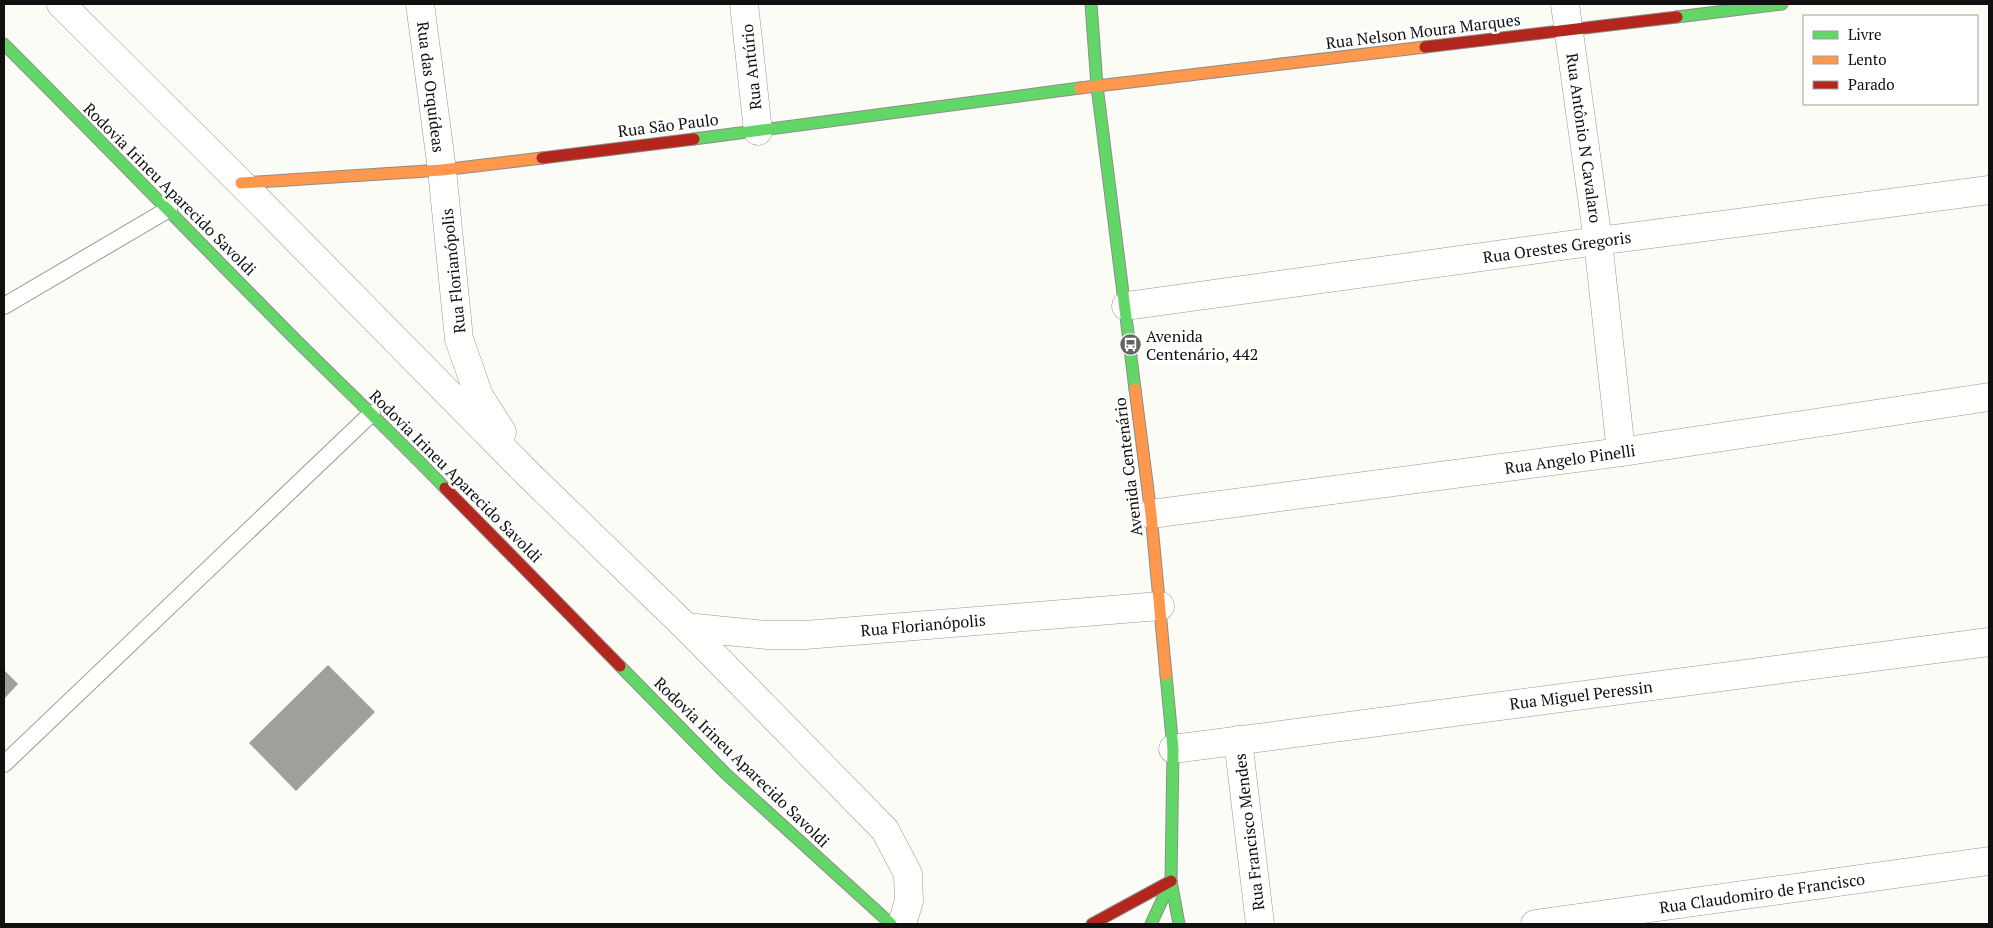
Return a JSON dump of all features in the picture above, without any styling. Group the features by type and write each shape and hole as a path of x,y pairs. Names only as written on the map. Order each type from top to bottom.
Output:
{"street":[{"path":"61,4 241,183 529,475 686,627 885,830 908,874 909,901 902,924"},
{"name":"Rua das Orquídeas","path":"420,4 442,170"},
{"name":"Rua Antúrio","path":"744,4 758,131"},
{"name":"Avenida Centenário","path":"1091,4 1097,86 1151,514 1173,748 1171,882 1151,924"},
{"name":"Rua Nelson Moura Marques","path":"1097,86 1567,17 1782,4"},
{"name":"Rua Antônio N Cavalaro","path":"1567,17 1598,241 1621,452"},
{"name":"Rodovia Irineu Aparecido Savoldi","path":"4,44 169,209 290,334 372,413 725,773 891,924"},
{"name":"Rua São Paulo","path":"241,183 442,170 758,131 1097,86"},
{"name":"Rua Florianópolis","path":"442,170 459,339 479,396 529,475"},
{"name":"Rua Orestes Gregoris","path":"1126,306 1598,241 1989,190"},
{"name":"Rua Angelo Pinelli","path":"1151,514 1621,452 1989,397"},
{"name":"Rua Florianópolis","path":"686,627 767,635 805,635 1160,606"},
{"name":"Rua Miguel Peressin","path":"1173,748 1989,642"},
{"name":"Rua Francisco Mendes","path":"1238,740 1260,924"},
{"name":"Rua Claudomiro de Francisco","path":"1535,924 1989,861"},
{"path":"1092,924 1171,882 1179,924"}],"lane":[{"path":"4,306 169,209"},
{"path":"4,764 372,413"}],"building":[{"path":"328,665 375,712 296,791 249,743"},
{"path":"4,670 18,684 4,699"}],"traffic: fast":[{"path":"1091,4 1097,86 1135,389"},
{"path":"1677,17 1782,4"},
{"path":"4,44 445,488"},
{"path":"694,139 1080,88"},
{"path":"620,666 725,773 891,924"},
{"path":"1151,924 1171,881 1173,749 1166,675"},
{"path":"1171,881 1179,924"}],"traffic: slow":[{"path":"1080,88 1425,47"},
{"path":"241,183 442,170 542,158"},
{"path":"1135,389 1151,514 1166,675"}],"traffic: jam":[{"path":"1425,47 1677,17"},
{"path":"542,158 694,139"},
{"path":"445,488 620,666"},
{"path":"1092,924 1171,881"}],"place":[{"name":"Avenida Centenário, 442","path":"1130,345"}]}
